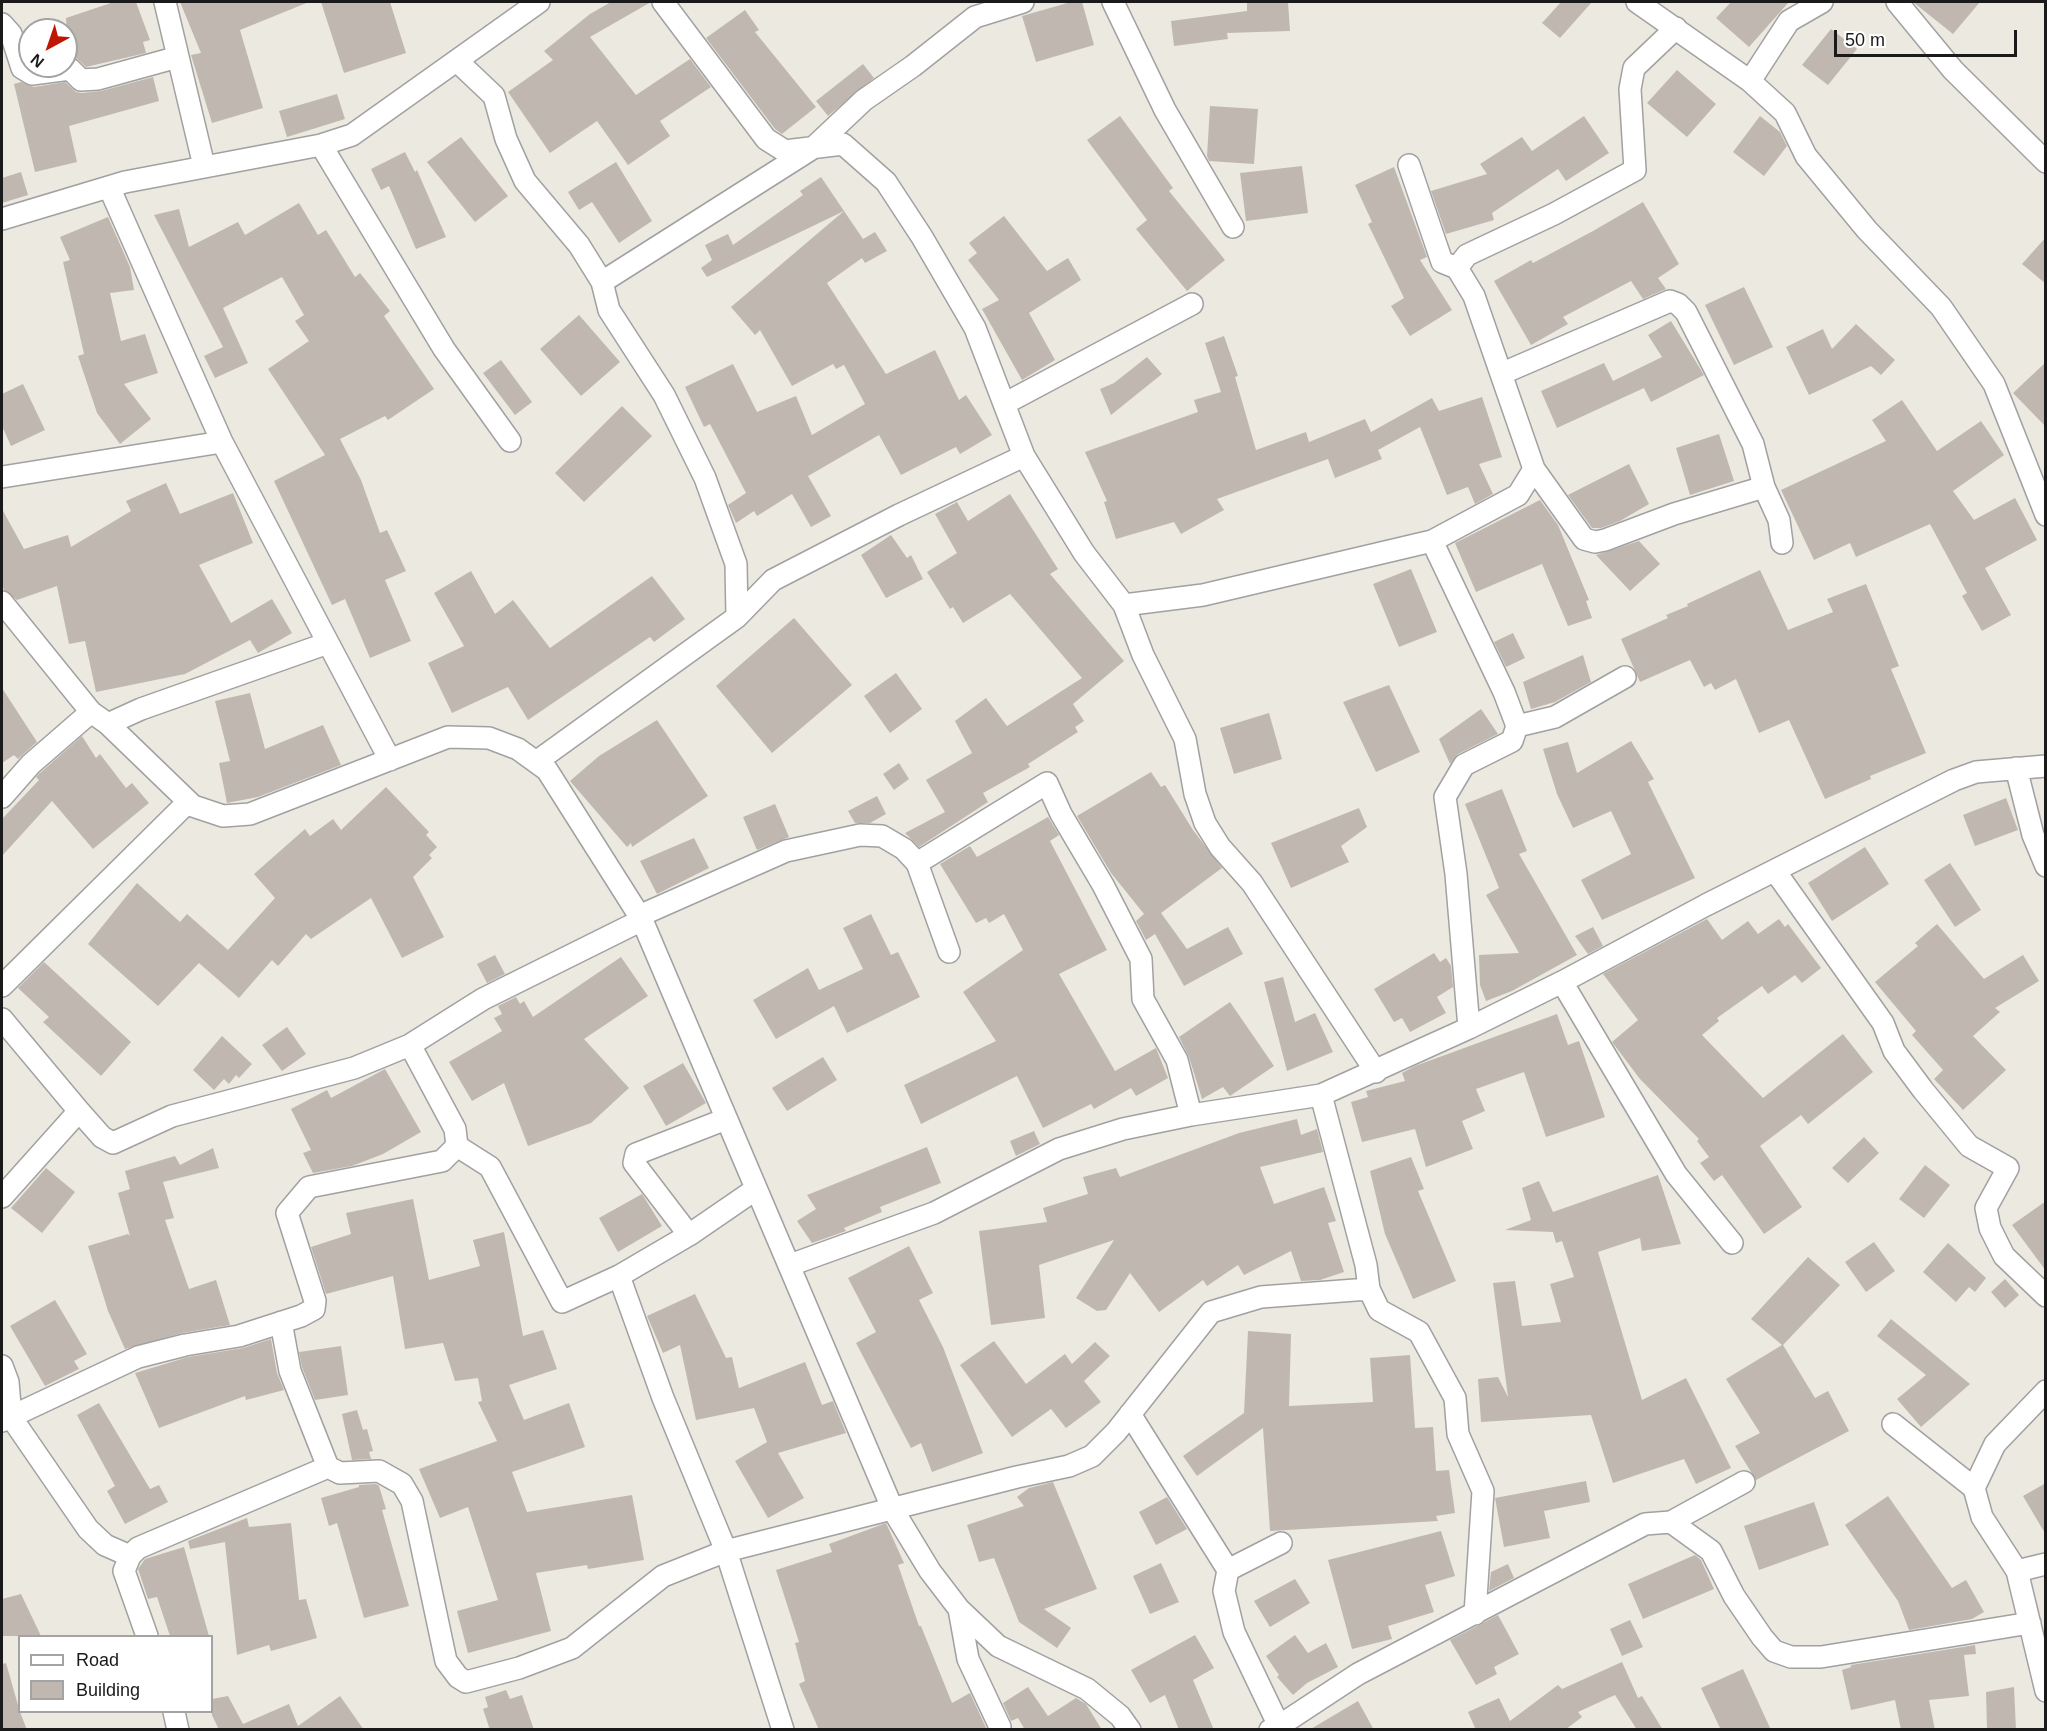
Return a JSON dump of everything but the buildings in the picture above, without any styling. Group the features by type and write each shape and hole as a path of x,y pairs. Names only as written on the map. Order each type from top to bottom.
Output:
{"street":[{"path":"165,2 204,166"},
{"path":"2,219 109,187 204,166 321,145 352,135 539,2"},
{"path":"663,2 766,139 785,151 843,144 886,182 922,237 975,328 1024,456 1084,553 1124,605 1143,655 1185,740 1195,794 1205,823 1220,847 1252,883 1376,1072"},
{"path":"602,282 813,148 864,100 913,66 975,17 1023,2"},
{"path":"1113,2 1165,110 1233,227"},
{"path":"1637,2 1750,81 1785,113 1806,156 1867,230 1941,307 1995,384 2046,515"},
{"path":"1750,81 1789,21 1822,2"},
{"path":"1897,2 1953,70 2046,162"},
{"path":"2,24 11,34 22,68 32,74 70,69 81,80 98,78 178,57"},
{"path":"1457,268 1467,255 1554,214 1635,170 1630,89 1634,68 1676,28"},
{"path":"457,61 494,96 506,139 525,181 579,245 602,282 609,310 664,394 705,478 737,571 737,617"},
{"path":"321,145 444,349 510,441"},
{"path":"1409,165 1442,262 1457,268 1474,296 1503,373 1534,469 1584,538 1595,542 1764,487"},
{"path":"109,187 222,442 390,760"},
{"path":"1503,373 1670,301 1678,304 1686,312 1752,444 1764,487 1779,520 1782,543"},
{"path":"1004,404 1192,304"},
{"path":"2,477 222,442"},
{"path":"536,762 737,617 773,580 898,515 1024,456"},
{"path":"1124,605 1203,595 1432,541 1518,495 1534,469"},
{"path":"1432,541 1504,692 1517,726 1512,741 1464,765 1446,797 1456,874 1469,1028"},
{"path":"737,571 773,580"},
{"path":"2,602 99,718 188,802 223,816 250,814 448,737 489,738 518,749 547,770 640,918 893,1510 930,1571 959,1609 998,1646 1087,1689 1120,1716 1130,1730"},
{"path":"2,796 31,764 99,718 141,709 328,643"},
{"path":"1517,726 1555,717 1625,677"},
{"path":"790,1265 934,1214 1059,1149 1123,1129 1191,1115 1321,1095 1376,1072 1562,982 1954,780 1976,772 2046,766"},
{"path":"2016,768 2032,835 2046,866"},
{"path":"917,863 1047,783 1061,814 1103,885 1141,958 1143,999 1177,1060 1191,1115"},
{"path":"2,986 188,802"},
{"path":"2,1019 102,1137 113,1143 172,1116 354,1068 410,1045 483,999 640,918 786,851 860,835 882,836 904,849 917,863 949,952"},
{"path":"1775,871 1883,1023 1894,1051 1923,1090 1969,1146 2008,1168 1986,1208 1990,1228 2004,1256 2046,1296"},
{"path":"1562,982 1676,1174 1732,1243"},
{"path":"410,1045 455,1129 457,1146"},
{"path":"1321,1095 1366,1265 1369,1289 1379,1310 1419,1332 1455,1398 1458,1434 1483,1491 1476,1614"},
{"path":"2,1197 79,1111"},
{"path":"689,1234 634,1164 636,1154 726,1119"},
{"path":"457,1146 490,1167 562,1302 619,1276 689,1234 756,1189"},
{"path":"6,1419 138,1357 185,1345 238,1336 314,1309 315,1301 287,1213 309,1187 442,1161 457,1146"},
{"path":"619,1276 663,1398 726,1551 783,1730"},
{"path":"281,1322 290,1371 328,1467 340,1473 379,1471 402,1484 412,1501 446,1661 458,1677 466,1682 519,1668 572,1648 663,1576 726,1551 893,1510 1017,1476 1069,1466 1092,1456 1130,1414 1211,1311 1261,1297 1369,1289"},
{"path":"2,1366 8,1382 6,1419 88,1529 105,1545 130,1556"},
{"path":"1974,1488 1995,1444 2046,1391"},
{"path":"1130,1414 1228,1570 1224,1590 1234,1632 1274,1728 1358,1674 1645,1524 1671,1522 1744,1482"},
{"path":"1893,1424 1974,1488 1982,1517 2017,1571 2046,1691"},
{"path":"147,1635 124,1571 130,1556 138,1548 328,1467"},
{"path":"1671,1522 1711,1551 1734,1596 1762,1637 1774,1651 1791,1657 1821,1657 2030,1623"},
{"path":"1228,1570 1281,1543"},
{"path":"2017,1571 2046,1564"},
{"path":"959,1609 968,1659 1000,1727"},
{"path":"174,1713 178,1730"}]}
